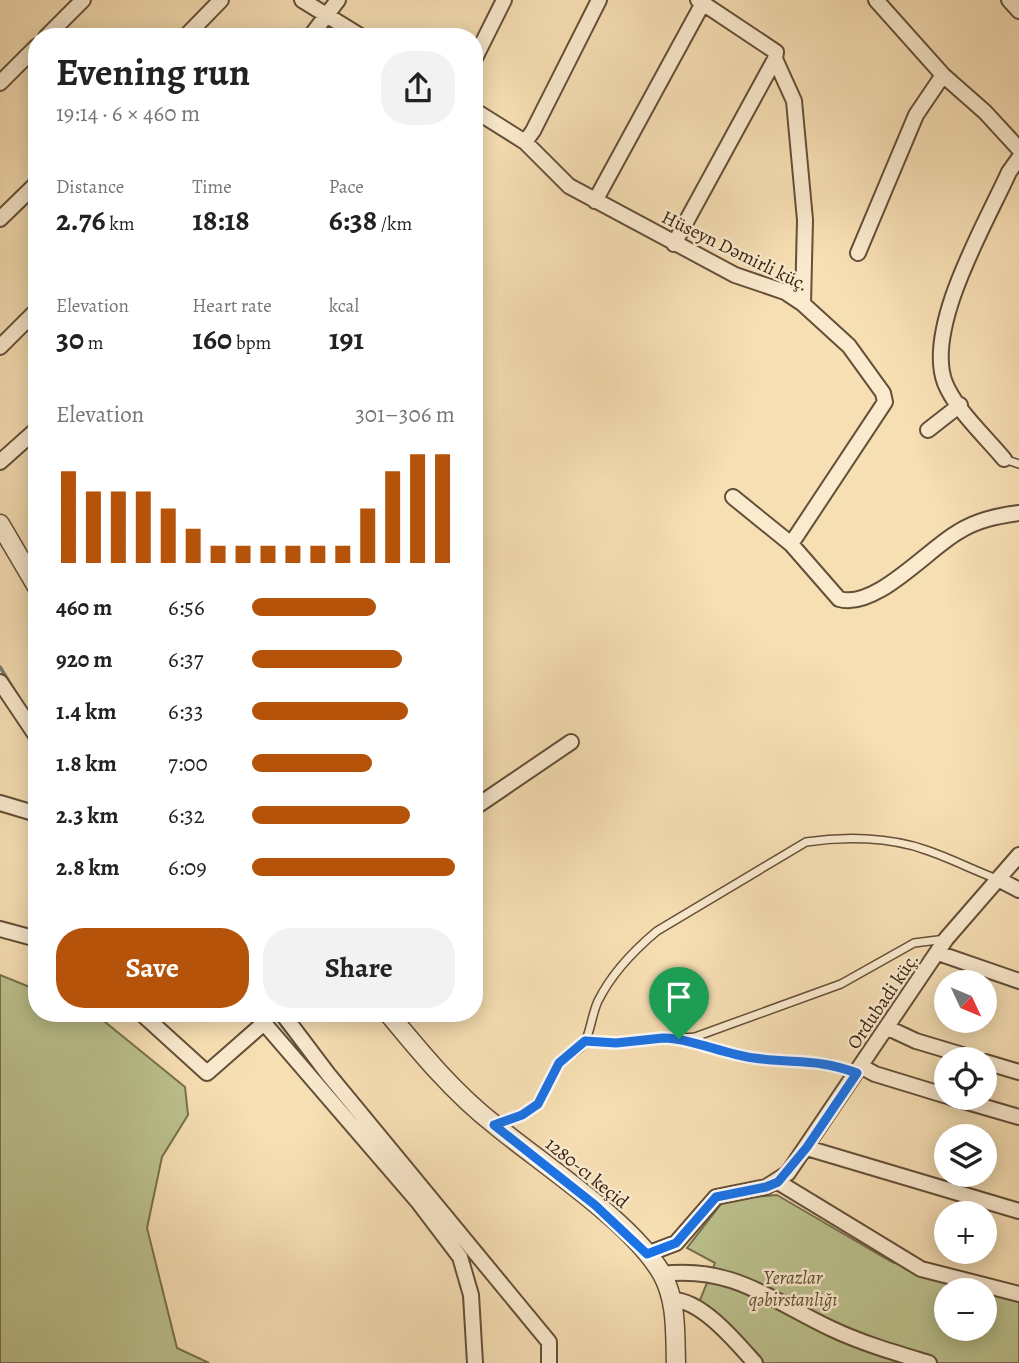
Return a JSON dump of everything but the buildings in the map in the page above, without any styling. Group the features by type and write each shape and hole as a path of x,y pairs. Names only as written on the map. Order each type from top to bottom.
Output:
{"street":[{"path":"55,28 83,0"},
{"path":"194,28 221,0"},
{"path":"302,0 347,28"},
{"path":"318,28 338,0"},
{"path":"483,42 504,0"},
{"path":"525,142 599,0"},
{"path":"876,0 943,75 985,112 1019,149"},
{"path":"1009,0 1019,11"},
{"path":"595,201 700,2 776,52 775,59 674,244"},
{"path":"0,83 28,55"},
{"path":"775,59 794,101 805,220 803,304"},
{"path":"858,253 916,115 943,75"},
{"name":"Hüseyn Dəmirli küç.","path":"483,116 525,142 569,186 735,275 785,292 803,304 849,346 883,393 885,401 791,544"},
{"path":"1004,459 946,385 942,369 943,330 949,305 1009,172 1019,158"},
{"path":"0,219 28,192"},
{"path":"0,347 28,319"},
{"path":"928,430 960,405"},
{"path":"0,462 28,437"},
{"path":"733,497 791,544 839,599 850,602 875,593 958,532 989,517 1019,513"},
{"path":"0,524 28,572"},
{"path":"0,682 28,724"},
{"path":"483,802 570,742"},
{"path":"0,803 28,811"},
{"name":"Ordubadi küç.","path":"778,1182 807,1147 946,939 1019,855"},
{"path":"998,879 1019,890"},
{"path":"0,929 28,937"},
{"path":"938,953 1019,981"},
{"path":"151,1022 206,1073 258,1022"},
{"path":"265,1022 419,1203 460,1257 471,1295 475,1363"},
{"path":"289,1022 328,1074 542,1333 550,1349 549,1363"},
{"name":"1280-cı keçid","path":"395,1022 449,1084 494,1125 595,1205 647,1254 662,1274 672,1300 676,1363"},
{"path":"888,1028 936,1047"},
{"path":"997,1066 1019,1072"},
{"path":"859,1070 934,1093"},
{"path":"994,1110 1019,1117"},
{"path":"807,1147 1019,1211"},
{"path":"647,1254 676,1243 716,1197 778,1182 921,1269 1019,1294"},
{"path":"662,1274 702,1271 722,1276 755,1289 859,1341 929,1363"},
{"path":"672,1300 687,1303 710,1318 755,1363"}],"lane":[{"path":"1004,459 1019,464"},
{"path":"494,1125 522,1115 538,1104 559,1063 585,1041 598,1002 616,971 637,948 657,931 806,842 835,838 902,844 925,849 998,879"},
{"path":"585,1041 616,1043 679,1039 722,1028 841,984 914,943 946,939"},
{"path":"679,1039 756,1059 829,1063 859,1070"}],"green space":[{"path":"0,975 28,986 28,1022 105,1022 185,1087 188,1115 162,1157 147,1228 177,1348 209,1363 0,1363"},
{"name":"Yerazlar qəbirstanlığı","path":"777,1195 892,1262 942,1278 934,1278 934,1341 997,1341 997,1296 1019,1302 1019,1363 763,1363 698,1305 715,1263 687,1248 725,1199"}],"waterway":[{"path":"0,667 19,698"},
{"path":"279,1022 310,1061"}],"route":[{"path":"679,1039 756,1059 812,1060 857,1073 807,1147 778,1182 716,1197 676,1243 647,1254 595,1205 494,1125 522,1115 538,1104 559,1063 581,1048 585,1041 616,1043 679,1039"}]}
